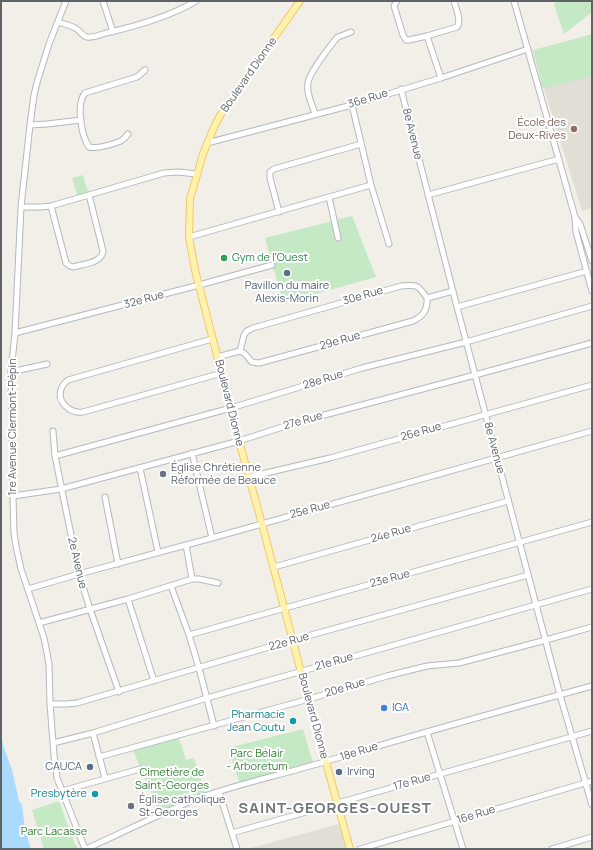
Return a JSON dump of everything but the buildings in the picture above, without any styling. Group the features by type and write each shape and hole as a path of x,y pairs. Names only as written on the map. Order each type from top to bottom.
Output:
{"main road":[{"name":"Boulevard Dionne","path":"300,1 221,114 207,143 196,174 190,199 189,237 193,261 212,339 350,849"}],"street":[{"name":"1re Avenue Clermont-Pépin","path":"66,1 38,79 31,111 21,207 15,333 11,372 14,533 21,569 45,645 48,664 53,743 57,778 85,849"},
{"path":"104,1 113,32"},
{"path":"58,22 74,27 83,35 91,37 164,17 196,1"},
{"path":"397,1 394,6 402,35 406,40 427,36 457,27 459,25 459,20 454,1"},
{"path":"514,1 575,217 576,232 592,291"},
{"path":"314,114 308,89 308,82 311,75 335,40 338,37 351,32"},
{"path":"427,36 441,78"},
{"name":"36e Rue","path":"207,143 352,105 441,78 528,49"},
{"path":"128,134 118,142 97,148 89,147 86,142 81,120 81,100 86,93 137,77 145,70"},
{"name":"8e Avenue","path":"401,89 508,501 571,736 592,805"},
{"path":"352,105 371,185 389,244"},
{"path":"30,125 81,120"},
{"path":"279,212 270,178 270,172 274,169 361,144"},
{"path":"428,195 558,159"},
{"path":"21,207 51,206 164,174 178,172 196,174"},
{"path":"189,237 371,185"},
{"path":"51,206 65,260 68,265 73,267 94,261 100,259 103,254 103,247 89,195"},
{"path":"329,197 338,238"},
{"path":"575,217 580,224 591,251 592,261"},
{"name":"32e Rue","path":"15,333 272,265"},
{"path":"457,307 587,271"},
{"name":"30e Rue","path":"240,351 246,330 401,286 415,285 421,289 427,298"},
{"path":"427,298 453,291"},
{"name":"29e Rue","path":"240,351 248,356 252,362 259,364 413,321 420,317 425,311 427,298"},
{"name":"28e Rue","path":"55,456 231,408 362,368 466,342 592,306"},
{"path":"212,339 68,380 60,392 61,401 70,410 78,412 222,373"},
{"name":"27e Rue","path":"14,496 61,489 140,468 298,422 592,343"},
{"path":"217,357 240,351"},
{"path":"11,372 47,364"},
{"name":"26e Rue","path":"249,477 330,458 592,385"},
{"name":"2e Avenue","path":"53,431 55,456 79,574 119,692"},
{"name":"25e Rue","path":"28,589 592,432"},
{"path":"192,453 212,538"},
{"path":"140,468 158,552"},
{"path":"105,497 118,564"},
{"name":"24e Rue","path":"274,567 508,501"},
{"name":"23e Rue","path":"188,634 592,522"},
{"path":"186,545 192,580"},
{"name":"22e Rue","path":"50,704 77,703 119,692 293,640 528,575"},
{"path":"39,623 192,580 199,579 218,583"},
{"path":"171,586 199,668 214,726"},
{"name":"21e Rue","path":"53,743 93,733 207,698 592,589"},
{"path":"128,599 154,681"},
{"name":"20e Rue","path":"99,757 214,726 387,676 427,666 459,663 592,627"},
{"name":"18e Rue","path":"85,849 170,811 219,792 592,686"},
{"name":"17e Rue","path":"232,833 592,730"},
{"path":"427,732 463,849"},
{"path":"93,733 105,778"},
{"path":"62,791 140,769"},
{"name":"16e Rue","path":"360,849 592,780"},
{"path":"219,792 237,849"},
{"path":"552,849 592,838"}],"shaded area":[{"name":"École des Deux-Rives","path":"592,36 592,208 582,211 532,50"},
{"path":"343,823 351,849 247,849"}],"green space":[{"path":"558,1 592,1 592,12 564,34 554,4"},
{"path":"592,34 592,76 544,88 542,87 534,50"},
{"path":"83,175 89,195 78,198 72,178"},
{"path":"352,216 376,277 283,303 265,238"},
{"name":"Parc Bélair - Arboretum","path":"303,729 313,763 240,784 228,748"},
{"name":"Cimetière de Saint-Georges","path":"179,738 186,760 194,758 205,793 159,812 133,750"},
{"name":"Parc Lacasse","path":"59,801 78,849 44,849 32,810"}],"water":[{"path":"1,732 3,745 12,770 19,801 22,805 25,829 31,849 1,849"}],"place":[{"name":"École des Deux-Rives","path":"574,129"},
{"name":"Gym de l'Ouest","path":"224,258"},
{"name":"Pavillon du maire Alexis-Morin","path":"287,273"},
{"name":"Église Chrétienne Réformée de Beauce","path":"163,474"},
{"name":"IGA","path":"384,708"},
{"name":"Pharmacie Jean Coutu","path":"293,721"},
{"name":"CAUCA","path":"90,767"},
{"name":"Irving","path":"339,772"},
{"name":"Presbytère","path":"95,794"},
{"name":"Église catholique St-Georges","path":"131,806"}],"district":[{"name":"SAINT-GEORGES-OUEST","path":"335,809"}]}
